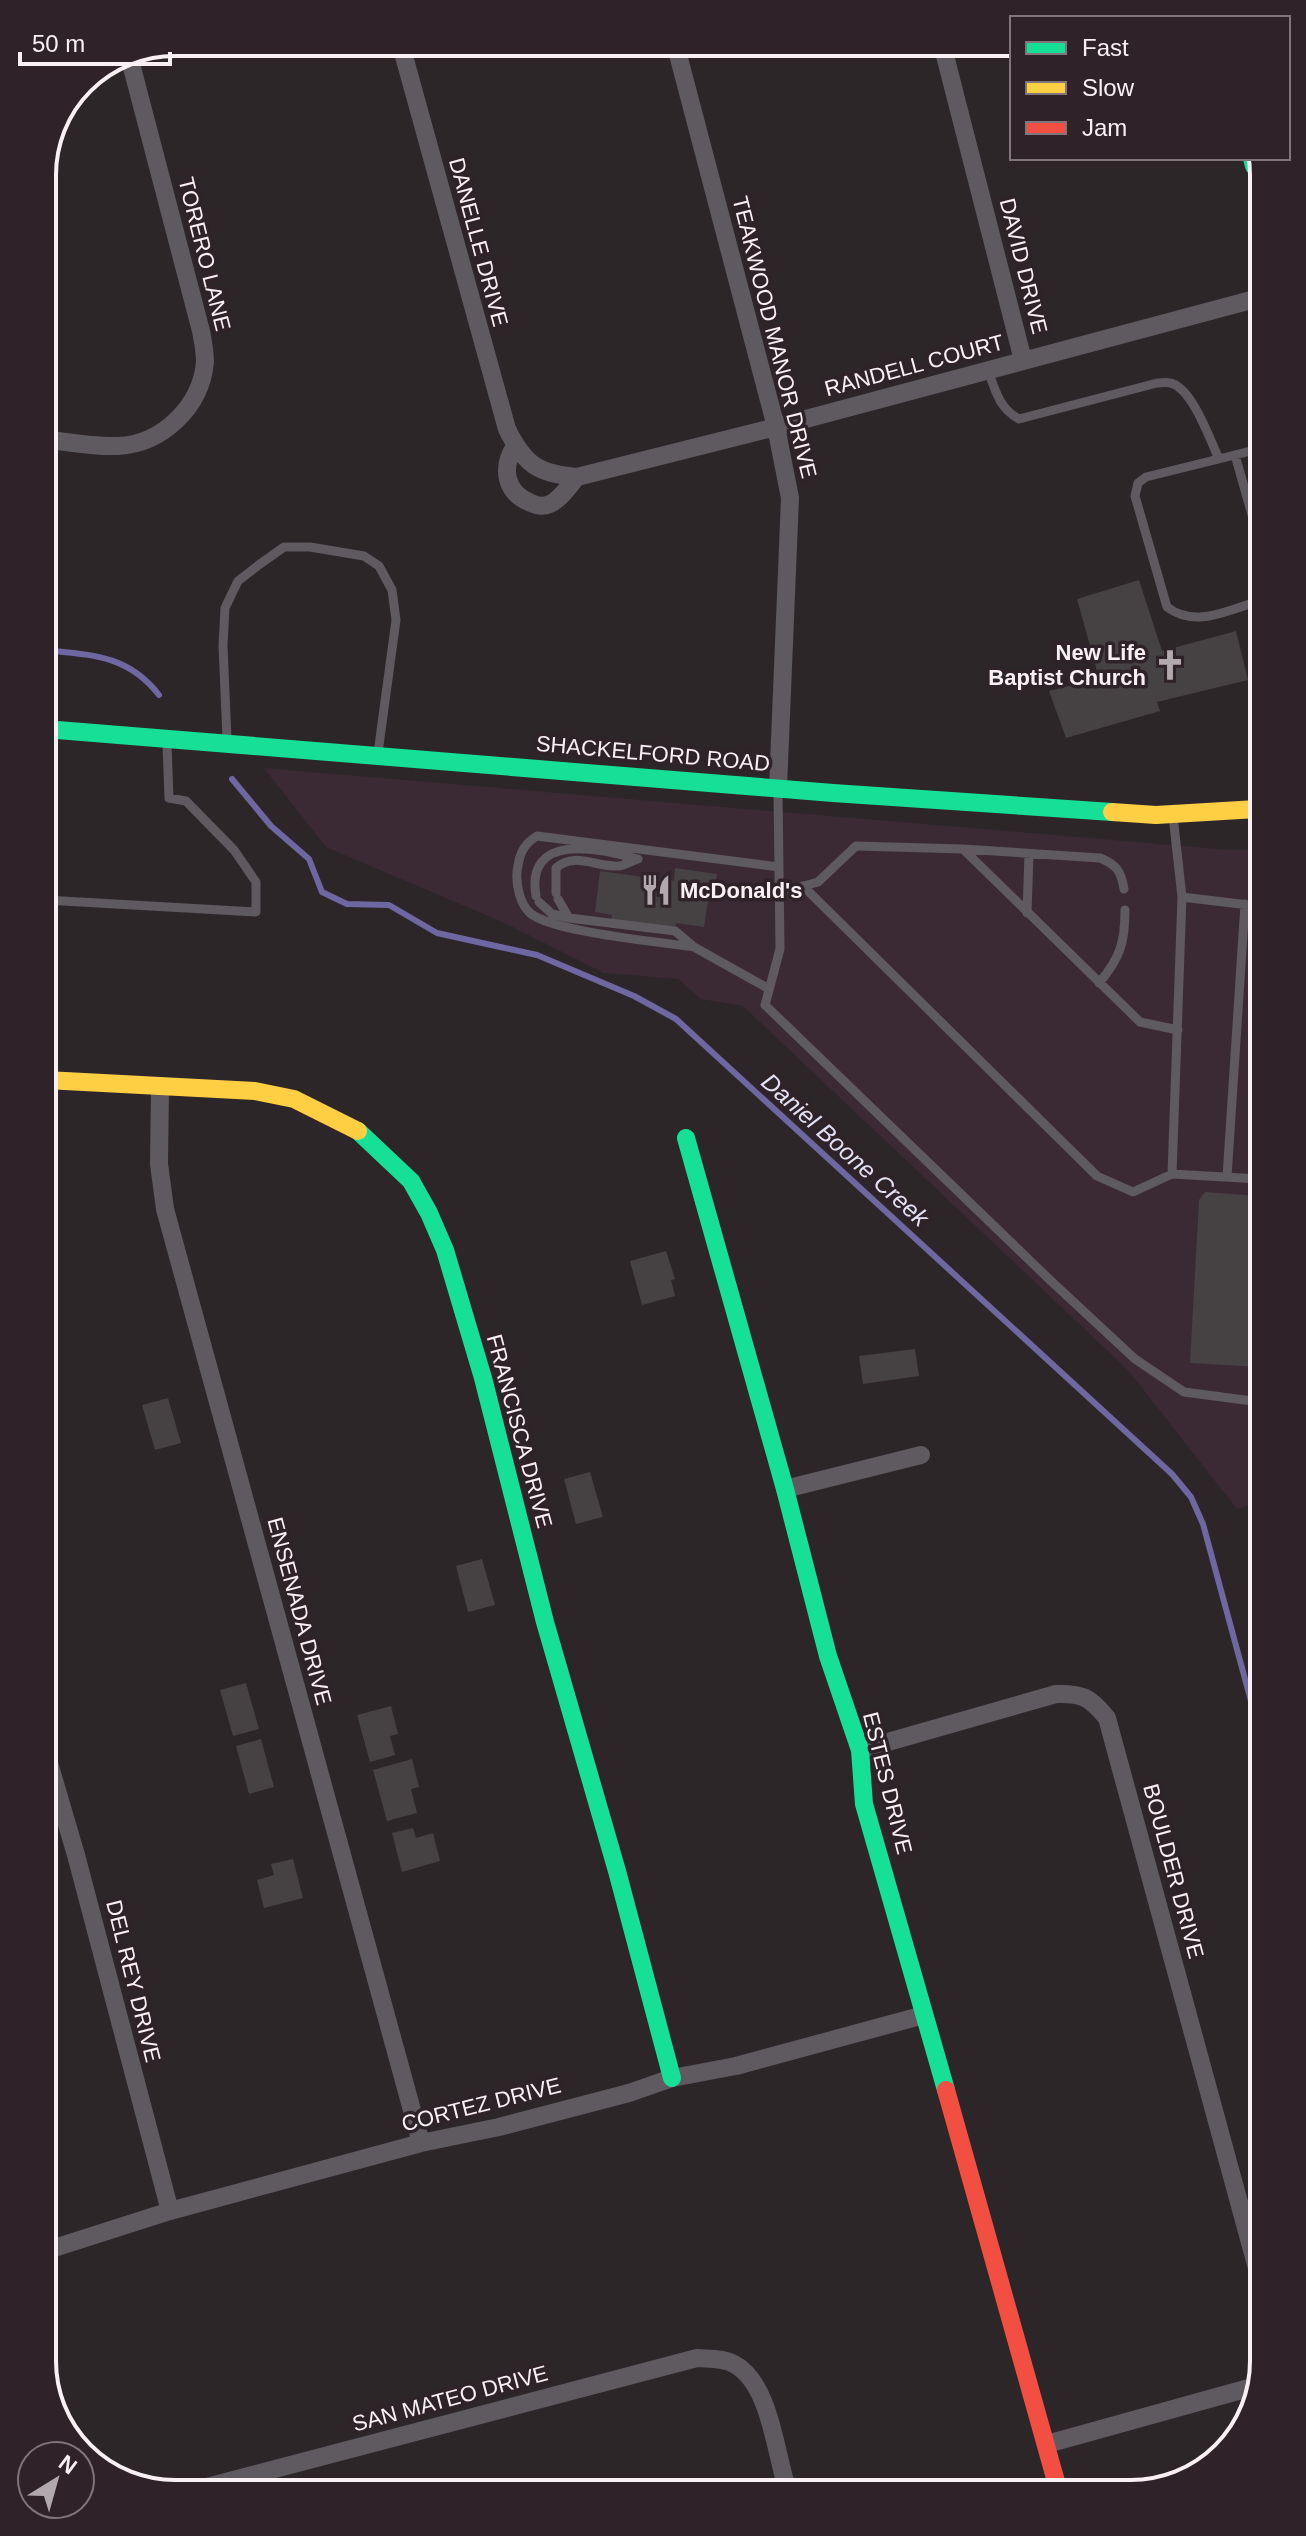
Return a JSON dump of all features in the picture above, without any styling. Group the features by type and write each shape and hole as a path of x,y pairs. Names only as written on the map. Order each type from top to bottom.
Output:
{"street":[{"name":"DANELLE DRIVE","path":"404,56 498,403 515,446 538,469"},
{"name":"TEAKWOOD MANOR DRIVE","path":"678,56 776,427 790,498 778,788"},
{"name":"DAVID DRIVE","path":"945,56 1023,360"},
{"name":"TORERO LANE","path":"56,440 120,446 146,441 166,430 185,410 199,388 205,361 201,331 130,65"},
{"name":"RANDELL COURT","path":"538,469 554,475 577,477 1250,300"},
{"path":"515,446 507,460 506,474 511,489 523,500 539,506 550,504 577,477"},
{"name":"SHACKELFORD ROAD","path":"56,730 1141,814 1250,809"},
{"name":"FRANCISCA DRIVE","path":"56,1081 255,1091 294,1099 360,1132 411,1181 445,1250 483,1378 545,1622 617,1871 672,2078"},
{"name":"ENSENADA DRIVE","path":"160,1087 159,1164 165,1209 421,2143"},
{"name":"ESTES DRIVE","path":"686,1138 785,1489 828,1656 860,1750 864,1804 891,1889 1056,2480"},
{"path":"785,1489 921,1455"},
{"name":"BOULDER DRIVE","path":"860,1750 1056,1694 1077,1693 1094,1703 1107,1718 1250,2243"},
{"name":"DEL REY DRIVE","path":"56,1787 170,2211"},
{"name":"CORTEZ DRIVE","path":"56,2247 170,2211 421,2143 499,2127 629,2093 672,2078 736,2066 924,2015"},
{"name":"SAN MATEO DRIVE","path":"233,2480 697,2358 733,2363 751,2377 760,2393 785,2480"},
{"path":"1047,2444 1247,2389"}],"lane":[{"path":"988,370 1001,405 1019,419 1157,383 1172,382 1184,391 1193,405 1219,459"},
{"path":"1250,451 1146,477 1138,483 1135,496 1167,607 1176,614 1195,619 1250,604"},
{"path":"1235,455 1250,508"},
{"path":"227,742 223,646 225,608 238,581 260,564 284,547 310,547 364,556 379,566 392,590 396,620 378,754"},
{"path":"56,901 256,912 256,882 234,850 186,801 169,798 166,738"},
{"path":"778,788 780,949 765,1005 1135,1359 1184,1392 1250,1401"},
{"path":"1172,1174 1182,897 1173,814"},
{"path":"694,947 549,924 528,911 519,893 517,877 519,856 527,842 537,836 779,867"},
{"path":"779,893 818,882 856,846 1100,858 1113,864 1121,873 1124,889"},
{"path":"637,859 622,854 572,849 551,853 542,858 536,871 537,899 552,914 569,918 675,931 694,947 769,989"},
{"path":"569,918 557,896 556,868 565,861 619,866 637,859 650,849"},
{"path":"963,849 1140,1022 1178,1030"},
{"path":"1027,913 1029,854"},
{"path":"803,886 1097,1176 1133,1192 1172,1174 1250,1178"},
{"path":"1182,897 1250,905"},
{"path":"1227,1177 1245,904"},
{"path":"1099,983 1115,963 1125,935 1125,910"}],"shaded area":[{"path":"264,768 1250,850 1250,1505 1237,1509 1128,1370 743,1006 701,999 678,979 604,973 507,924 326,847"}],"building":[{"name":"New Life Baptist Church","path":"1139,580 1162,651 1236,631 1248,680 1157,702 1160,711 1066,738 1049,691 1099,678 1077,599"},
{"name":"McDonald's","path":"675,868 717,874 713,901 708,900 704,927 676,923 675,927 611,919 612,915 595,912 600,871 674,881"},
{"path":"1205,1192 1250,1195 1250,1366 1190,1363 1199,1200"},
{"path":"666,1251 675,1279 671,1280 675,1296 642,1305 630,1261"},
{"path":"915,1349 919,1376 863,1384 859,1356"},
{"path":"168,1398 181,1443 155,1450 142,1405"},
{"path":"590,1472 603,1517 576,1524 564,1479"},
{"path":"482,1559 495,1605 468,1612 456,1566"},
{"path":"246,1683 259,1729 233,1736 220,1690"},
{"path":"391,1706 398,1734 390,1736 395,1755 370,1762 357,1715"},
{"path":"261,1739 274,1787 249,1794 236,1746"},
{"path":"412,1759 419,1787 411,1789 417,1813 387,1821 373,1770"},
{"path":"413,1828 416,1838 433,1833 440,1861 402,1872 392,1833"},
{"path":"293,1859 303,1898 264,1908 257,1880 274,1875 271,1864"}],"waterway":[{"name":"Daniel Boone Creek","path":"56,651 108,659 135,672 159,695"},
{"name":"Daniel Boone Creek","path":"232,779 271,826 309,859 322,892 347,904 389,905 437,933 537,955 634,996 676,1019 1172,1474 1191,1497 1203,1524 1250,1697"}],"traffic: fast":[{"path":"56,730 833,793 1112,812"},
{"path":"358,1131 411,1181 445,1250 483,1378 545,1622 617,1871 672,2078"},
{"path":"686,1138 785,1489 828,1656 860,1750 864,1804 946,2090"}],"traffic: slow":[{"path":"1112,812 1156,815 1250,809"},
{"path":"56,1081 255,1091 294,1099 358,1131"}],"traffic: jam":[{"path":"946,2090 1056,2480"}],"place":[{"name":"New Life Baptist Church","path":"1170,665"},
{"name":"McDonald's","path":"656,890"}]}
